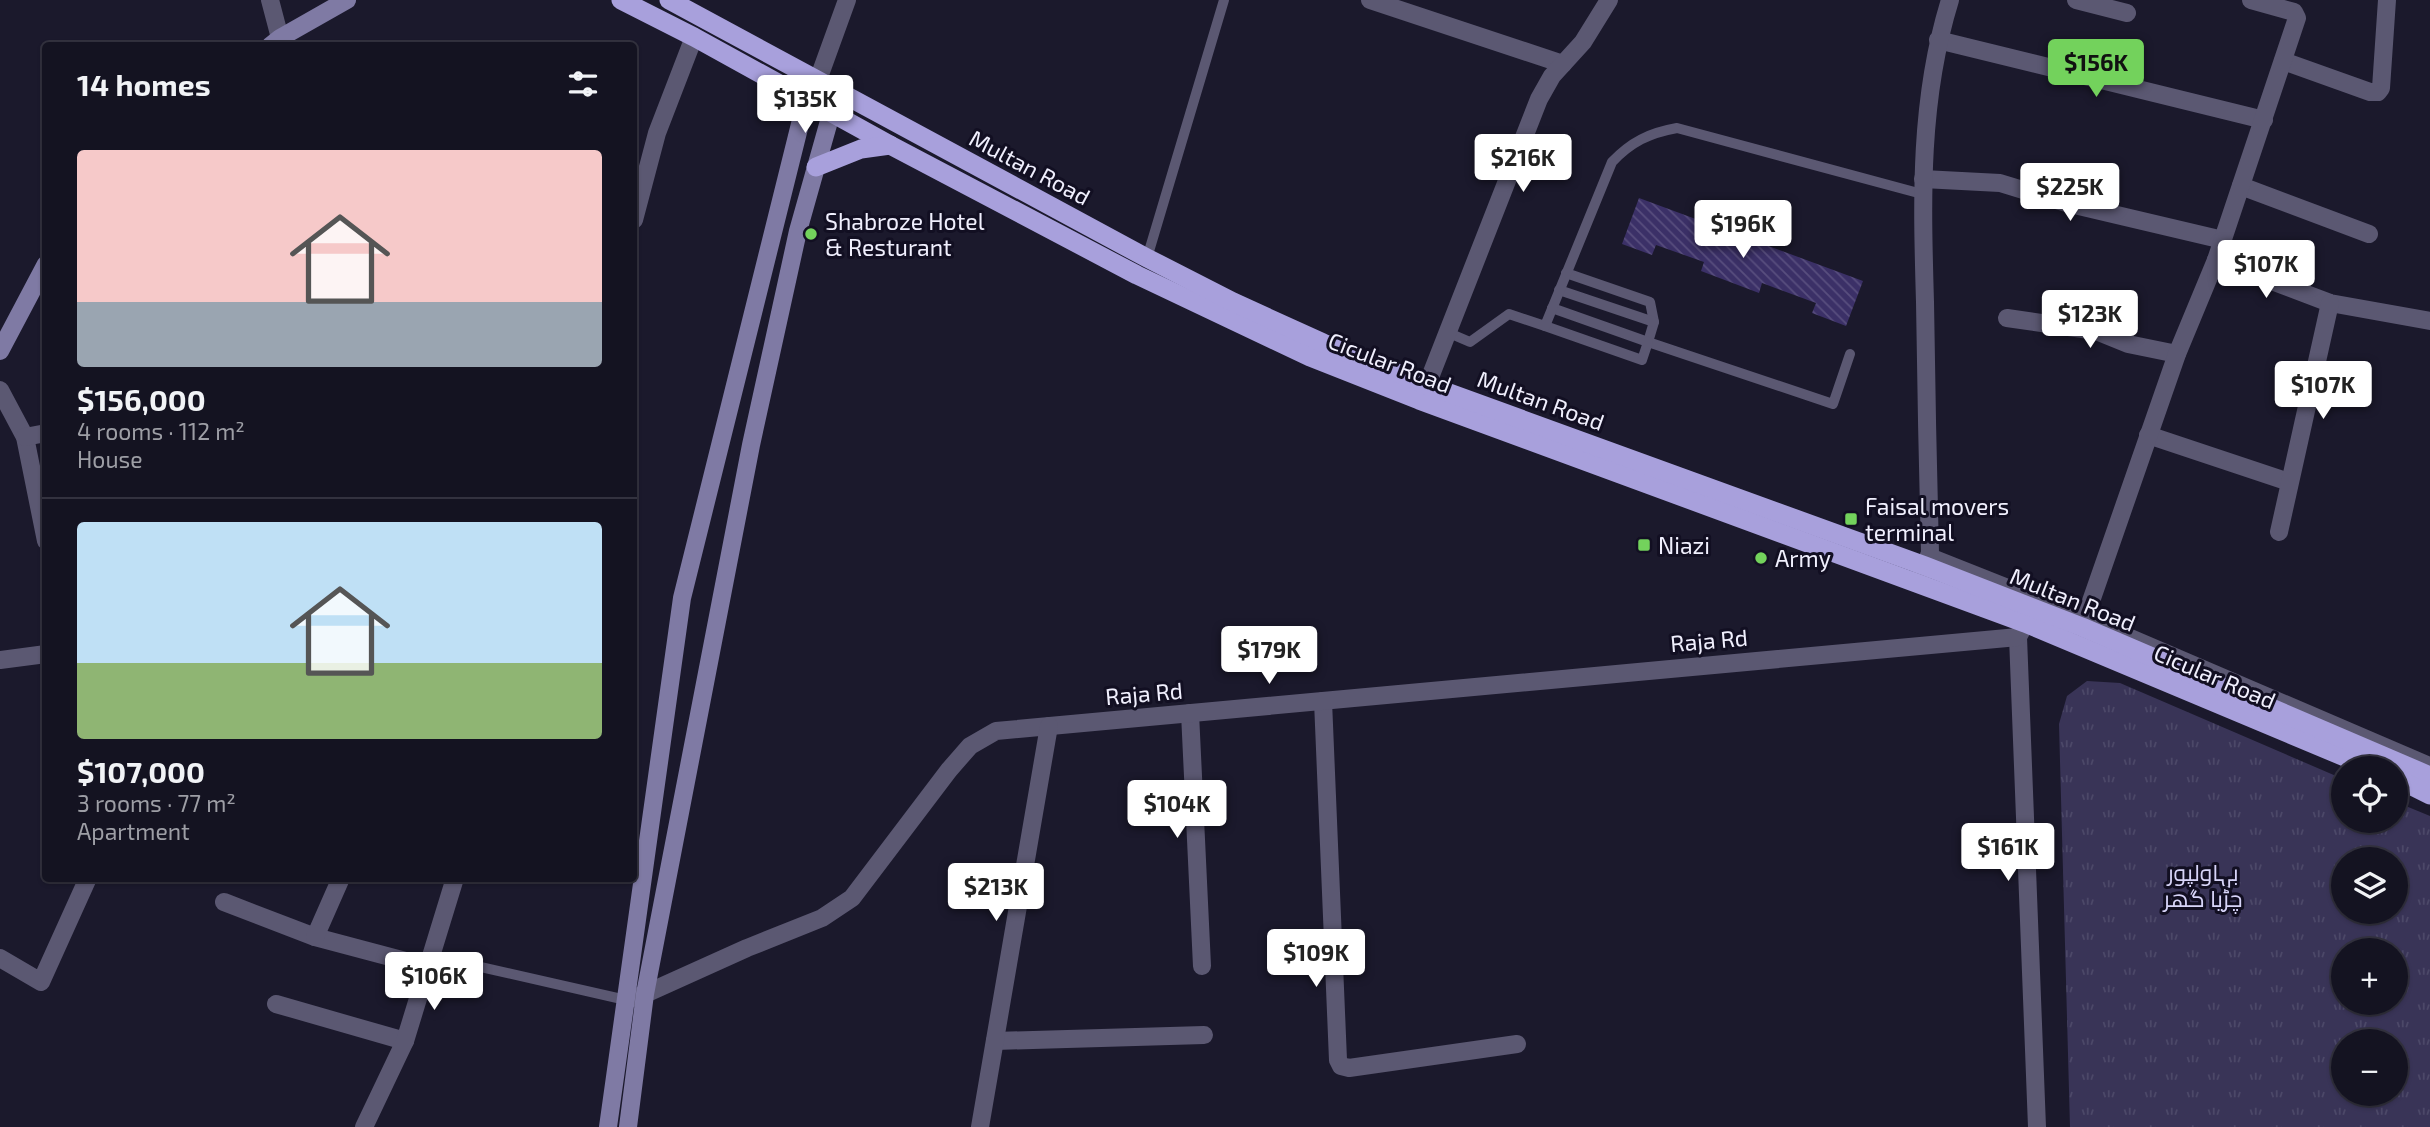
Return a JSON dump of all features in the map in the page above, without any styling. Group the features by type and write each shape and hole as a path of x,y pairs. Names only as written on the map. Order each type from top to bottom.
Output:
{"highway":[{"name":"Cicular Road","path":"621,0 890,145 1142,267 1310,357 1419,400 1924,568 2025,623 2342,756"},
{"name":"Multan Road","path":"669,0 818,80 1142,267 1233,302 1323,343 1427,385 1924,568"},
{"path":"816,167 861,149 890,145"},
{"name":"Multan Road","path":"2025,623 2084,621 2430,776"},
{"path":"2408,784 2430,795"}],"main road":[{"path":"275,42 347,0"},
{"path":"608,1127 682,598 806,100"},
{"path":"628,1127 645,994 751,445 798,231 831,114"},
{"path":"0,351 42,272"}],"street":[{"path":"270,0 275,42"},
{"path":"818,80 847,0"},
{"path":"1370,0 1563,64"},
{"path":"1427,385 1539,99 1552,76 1583,42 1609,0"},
{"path":"1924,568 1923,187 1927,111 1938,40 1951,0"},
{"path":"2076,0 2127,13"},
{"path":"2084,621 2177,354 2216,260 2297,18 2294,12 2250,0"},
{"path":"2283,61 2370,92 2378,92 2381,88 2387,0"},
{"path":"637,209 657,133 694,37"},
{"path":"1938,40 2264,120"},
{"path":"1923,187 2000,183 2223,240"},
{"path":"2241,186 2369,234"},
{"path":"2216,260 2330,303 2430,321"},
{"path":"2278,532 2330,303"},
{"path":"2007,318 2096,331 2128,344 2177,354"},
{"path":"0,390 25,437 42,521"},
{"path":"25,437 42,434"},
{"path":"2148,435 2290,482"},
{"path":"2025,623 2037,1127"},
{"name":"Raja Rd","path":"626,1000 645,994 747,947 822,918 852,898 949,770 970,746 996,730 1323,701 2025,623"},
{"path":"0,660 42,655"},
{"path":"1323,701 1338,1060 1341,1066 1349,1068 1517,1044"},
{"path":"1190,713 1202,966"},
{"path":"980,1127 1049,726"},
{"path":"0,958 41,982 86,882"},
{"path":"315,937 339,882"},
{"path":"364,1127 405,1041 454,882"},
{"path":"224,902 315,937 430,962"},
{"path":"276,1004 405,1041"},
{"path":"995,1041 1204,1035"}],"lane":[{"path":"1142,267 1224,0"},
{"path":"1545,327 1612,162 1633,142 1663,130 1676,128 1923,187"},
{"path":"1448,333 1470,342 1509,314 1642,360 1654,322 1650,302 1566,273"},
{"path":"1559,290 1654,322"},
{"path":"1552,308 1833,404 1850,354"},
{"path":"1924,568 2084,621 2430,762"},
{"path":"430,962 626,1000"}],"green space":[{"name":"بہاولپور چڑیا گھر","path":"2087,681 2120,683 2331,774 2331,833 2408,833 2408,807 2430,816 2430,1127 2070,1127 2059,724 2067,696"}],"building":[{"path":"1639,198 1863,281 1846,326 1812,313 1816,303 1762,283 1759,293 1701,271 1704,262 1656,245 1652,255 1622,244"}],"place":[{"name":"Shabroze Hotel & Resturant","path":"811,234"},
{"name":"Faisal movers terminal","path":"1851,519"},
{"name":"Niazi","path":"1644,545"},
{"name":"Army","path":"1761,558"}]}
